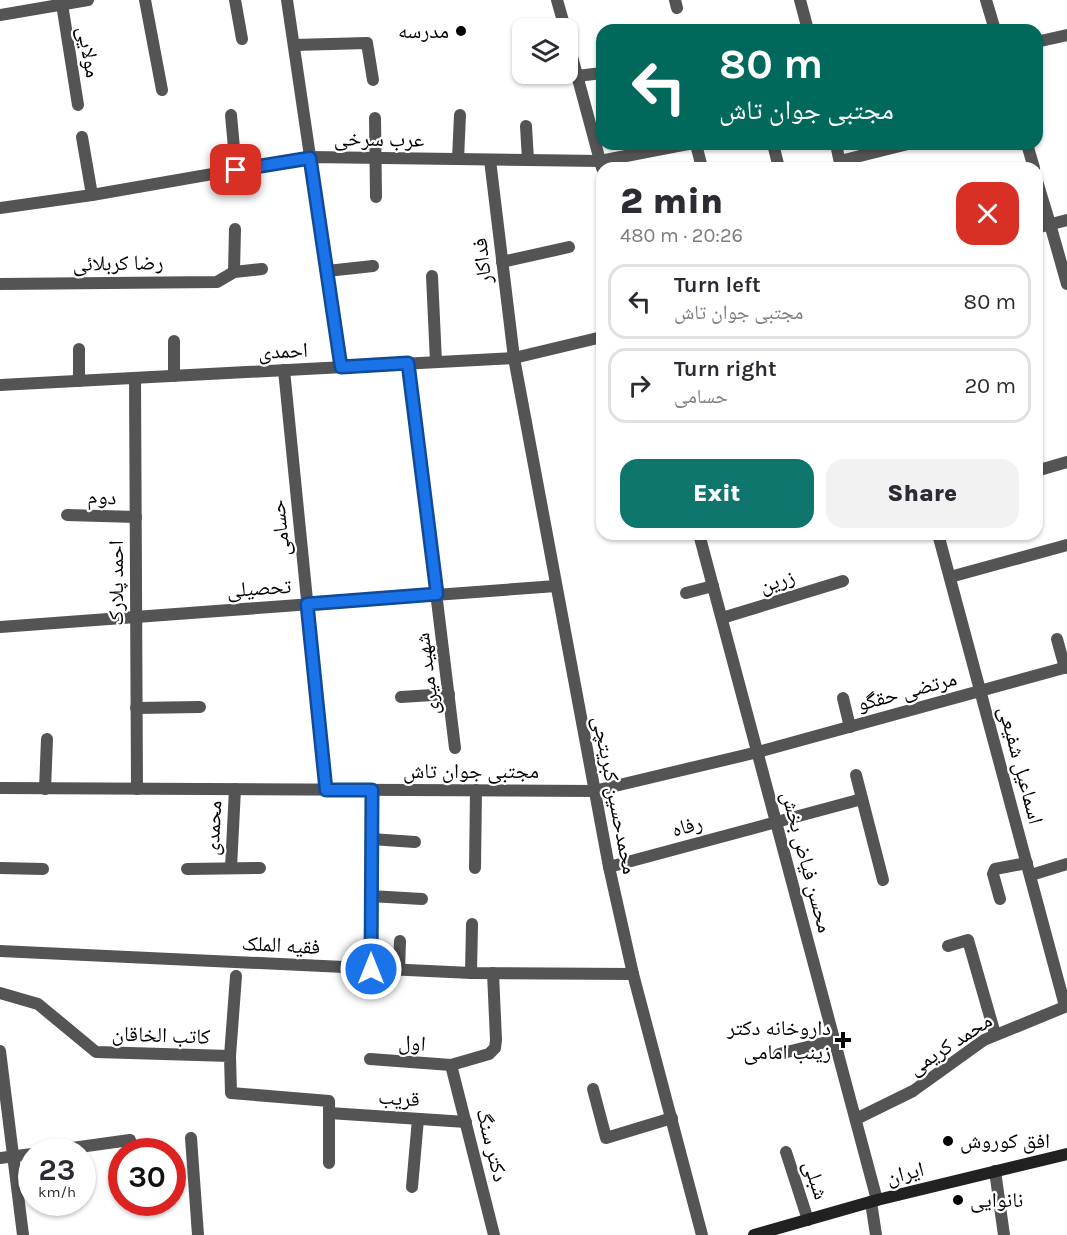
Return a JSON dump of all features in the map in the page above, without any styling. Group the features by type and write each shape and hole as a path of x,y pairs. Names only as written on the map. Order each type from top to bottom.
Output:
{"main road":[{"name":"ایران","path":"754,1235 874,1201 1067,1154"}],"street":[{"path":"0,15 88,0"},
{"path":"146,0 162,90"},
{"path":"235,0 242,39"},
{"path":"287,0 341,367"},
{"path":"557,0 562,18"},
{"path":"800,0 806,24"},
{"path":"986,0 992,24"},
{"name":"مولایی","path":"62,4 78,105"},
{"path":"1043,40 1067,35"},
{"path":"294,45 367,43 373,80"},
{"path":"578,76 596,74"},
{"path":"578,80 596,146"},
{"path":"231,115 236,170"},
{"path":"458,159 460,115"},
{"path":"375,118 376,197"},
{"path":"526,126 528,160"},
{"path":"82,137 92,195"},
{"name":"عرب سرخی","path":"613,162 663,150"},
{"path":"852,162 889,150"},
{"name":"عرب سرخی","path":"0,208 92,195 310,158 528,160 596,165"},
{"name":"فداکار","path":"490,160 514,358"},
{"path":"1043,201 1067,285"},
{"path":"1043,226 1067,220"},
{"path":"235,229 234,272 262,269"},
{"path":"502,262 569,247"},
{"path":"327,271 373,266"},
{"name":"رضا کربلائی","path":"0,284 217,282 234,272"},
{"path":"432,276 436,362"},
{"name":"احمدی","path":"0,385 514,358 596,338"},
{"path":"174,341 174,376"},
{"path":"79,349 79,381"},
{"name":"محمدحسین کبریتچی","path":"514,358 609,867 633,974 702,1235"},
{"name":"شهید میری","path":"408,363 455,748"},
{"name":"حسامی","path":"284,370 326,790"},
{"name":"احمد پلارک","path":"135,378 136,789"},
{"path":"1043,469 1067,462"},
{"name":"دوم","path":"68,515 136,517"},
{"name":"محسن فیاض بخش","path":"701,540 856,1119 874,1201 876,1235"},
{"name":"اسماعیل شفیعی","path":"940,540 1066,1006"},
{"path":"950,578 1067,545"},
{"name":"زرین","path":"722,618 843,580"},
{"name":"تحصیلی","path":"0,627 556,586"},
{"path":"686,593 713,586"},
{"path":"1057,639 1066,667"},
{"name":"مرتضی حقگو","path":"758,752 1066,667"},
{"path":"401,698 449,694"},
{"path":"843,698 850,727"},
{"path":"136,708 200,707"},
{"path":"45,789 47,739"},
{"name":"مجتبی جوان تاش","path":"0,788 594,791 758,752"},
{"path":"856,775 883,880"},
{"name":"محمدی","path":"231,868 235,789"},
{"path":"371,969 372,790"},
{"path":"475,868 476,790"},
{"name":"رفاه","path":"609,867 862,799"},
{"path":"371,839 415,842"},
{"path":"1000,899 993,874 995,869 1027,863"},
{"path":"1031,876 1067,864"},
{"path":"0,867 44,870"},
{"name":"محمدی","path":"187,869 260,868"},
{"path":"370,896 422,899"},
{"path":"471,973 472,924"},
{"path":"948,946 968,940 995,1034"},
{"path":"399,970 400,941"},
{"name":"فقیه الملک","path":"0,951 471,973 633,974"},
{"path":"451,1065 489,1054 495,1047 493,973"},
{"path":"230,1056 236,976"},
{"name":"کاتب الخاقان","path":"0,993 38,1004 96,1052 230,1056 231,1093 329,1101 329,1113"},
{"name":"محمد کریمی","path":"856,1119 913,1091 971,1048 995,1034 1066,1006"},
{"path":"779,1054 835,1040"},
{"path":"0,1051 6,1157 23,1235"},
{"name":"اول","path":"370,1059 451,1065"},
{"name":"دکتر سنگ","path":"451,1065 494,1235"},
{"path":"593,1089 606,1138 672,1118"},
{"path":"329,1113 329,1163"},
{"name":"قریب","path":"329,1113 466,1122"},
{"path":"412,1187 418,1119"},
{"path":"191,1138 198,1235"},
{"name":"شبلی","path":"786,1152 808,1220"},
{"path":"995,1171 1004,1235"}],"place":[{"name":"مدرسه","path":"461,31"},
{"name":"داروخانه دکتر زینب امامی","path":"843,1040"},
{"name":"افق کوروش","path":"948,1141"},
{"name":"نانوایی","path":"958,1200"}],"route":[{"path":"236,170 310,158 341,367 408,363 437,594 307,604 326,790 372,790 371,969"}]}
